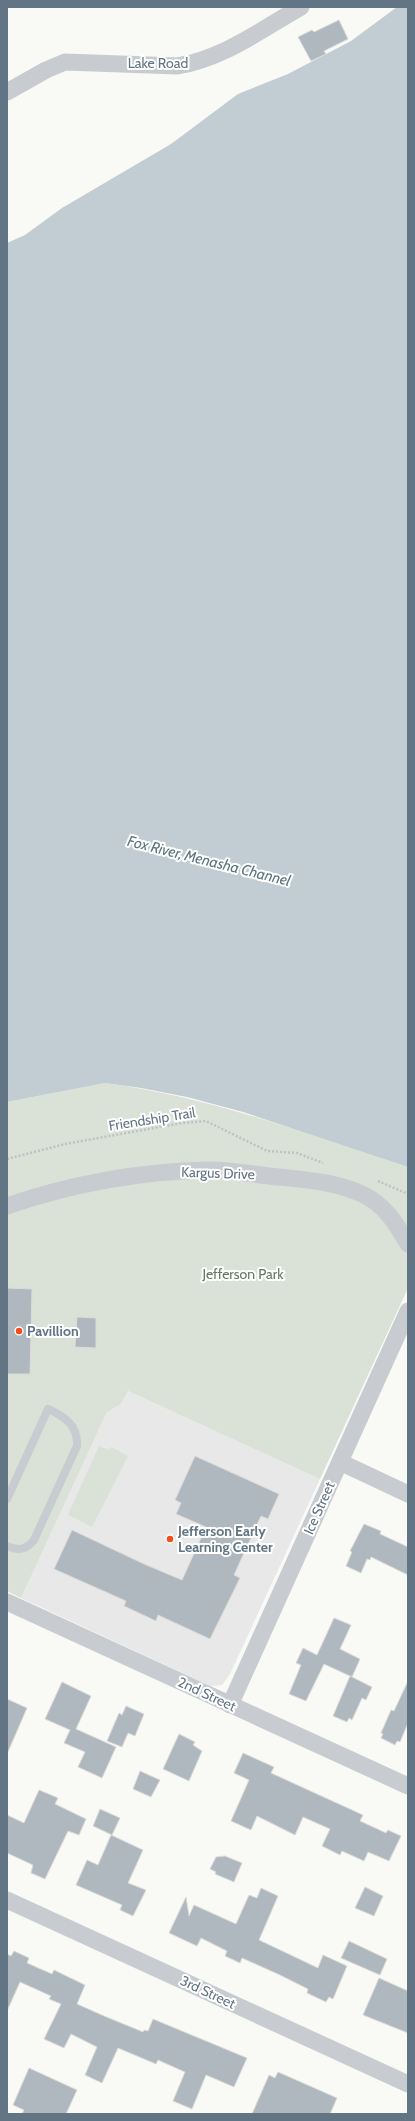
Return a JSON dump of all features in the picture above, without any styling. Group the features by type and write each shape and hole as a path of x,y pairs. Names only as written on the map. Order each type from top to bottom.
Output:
{"street":[{"name":"Lake Road","path":"7,92 46,70 65,62 177,66 194,63 211,58 301,7"},
{"name":"Kargus Drive","path":"7,1206 29,1198 111,1180 172,1172 218,1171 308,1180 349,1189 364,1195 385,1211 396,1222 408,1244"},
{"name":"Ice Street","path":"230,1705 408,1311"},
{"path":"340,1462 408,1494"},
{"name":"2nd Street","path":"7,1602 408,1786"},
{"name":"3rd Street","path":"7,1900 408,2084"}],"lane":[{"path":"7,1499 48,1409 67,1419 74,1427 77,1436 77,1446 34,1540 29,1547 23,1549 16,1549 7,1546"}],"path":[{"name":"Friendship Trail","path":"7,1159 72,1143 182,1123 206,1121 268,1151 297,1153 327,1165"},
{"path":"372,1179 408,1194"}],"shaded area":[{"name":"Jefferson Early Learning Center","path":"128,1391 320,1479 230,1674 222,1685 211,1686 21,1598 107,1412 121,1404"}],"green space":[{"name":"Jefferson Park","path":"105,1083 183,1097 221,1107 408,1167 408,1288 320,1479 128,1391 121,1404 107,1412 21,1598 7,1591 7,1102"},
{"path":"99,1446 109,1450 111,1447 128,1456 92,1527 68,1515"}],"water":[{"name":"Fox River, Menasha Channel","path":"397,7 408,7 408,1167 243,1112 187,1097 141,1088 105,1083 7,1102 7,243 25,235 62,208 171,144 238,94 288,74 351,41"}],"building":[{"path":"339,20 348,39 324,51 326,54 311,61 298,37 312,30 314,32"},
{"name":"Pavillion","path":"7,1288 32,1289 30,1374 7,1374"},
{"path":"77,1317 96,1318 96,1348 75,1347"},
{"path":"195,1456 279,1494 268,1519 261,1516 234,1575 240,1578 210,1639 158,1615 156,1621 124,1606 126,1601 54,1569 72,1530 182,1580 206,1527 176,1514 181,1503 175,1500"},
{"path":"364,1524 381,1531 380,1534 408,1547 408,1575 371,1557 370,1560 367,1559 361,1573 346,1566 352,1552 350,1551"},
{"path":"334,1618 351,1625 340,1649 360,1659 352,1677 324,1664 306,1701 289,1694 301,1665 296,1663 303,1648 317,1655"},
{"path":"350,1676 372,1687 366,1700 362,1698 352,1720 349,1718 347,1722 333,1716"},
{"path":"408,1681 408,1723 400,1742 397,1741 395,1745 381,1738 383,1734 381,1733 391,1710 394,1711"},
{"path":"62,1682 91,1696 76,1729 116,1747 102,1778 78,1767 85,1752 64,1743 70,1730 45,1719"},
{"path":"7,1699 27,1708 7,1754"},
{"path":"126,1706 144,1714 135,1736 128,1733 122,1747 107,1741 119,1713 122,1715"},
{"path":"179,1734 195,1742 193,1745 202,1751 189,1781 163,1769"},
{"path":"243,1753 274,1767 271,1773 363,1815 360,1821 386,1833 388,1830 401,1836 389,1861 368,1852 364,1861 342,1851 340,1855 322,1846 330,1829 303,1817 295,1835 257,1816 251,1830 231,1821 249,1780 234,1773"},
{"path":"140,1771 160,1780 151,1797 133,1789"},
{"path":"39,1790 58,1798 55,1804 86,1819 79,1835 68,1831 45,1879 31,1873 33,1865 7,1853 7,1815 24,1823"},
{"path":"100,1809 120,1818 112,1835 93,1826"},
{"path":"111,1835 143,1850 128,1883 146,1890 133,1916 120,1910 122,1905 76,1885 87,1860 98,1865"},
{"path":"225,1856 242,1863 234,1882 215,1874 216,1872 210,1869 216,1857"},
{"path":"365,1887 383,1896 374,1916 355,1908"},
{"path":"261,1888 278,1896 259,1940 318,1968 323,1955 347,1966 333,1999 329,1997 326,2002 307,1993 308,1989 242,1958 240,1963 225,1956 227,1951 201,1938 197,1946 169,1933 186,1897 189,1916 194,1905 236,1924 249,1895 257,1898"},
{"path":"349,1941 387,1959 380,1975 341,1958"},
{"path":"14,1951 29,1958 27,1963 52,1974 54,1970 85,1985 77,2004 143,2032 144,2030 148,2031 153,2019 247,2058 234,2087 206,2075 192,2109 173,2101 185,2072 158,2060 156,2064 118,2048 102,2083 85,2075 97,2047 71,2034 64,2048 44,2039 61,2004 49,1999 51,1996 20,1982 7,2011 7,1954 11,1956"},
{"path":"379,1978 408,1991 408,2033 363,2015"},
{"path":"29,2068 77,2090 66,2114 22,2114 24,2110 13,2105"},
{"path":"278,2072 337,2098 330,2114 252,2114 269,2075 275,2078"}],"place":[{"name":"Pavillion","path":"19,1331"},
{"name":"Jefferson Early Learning Center","path":"170,1539"}]}
